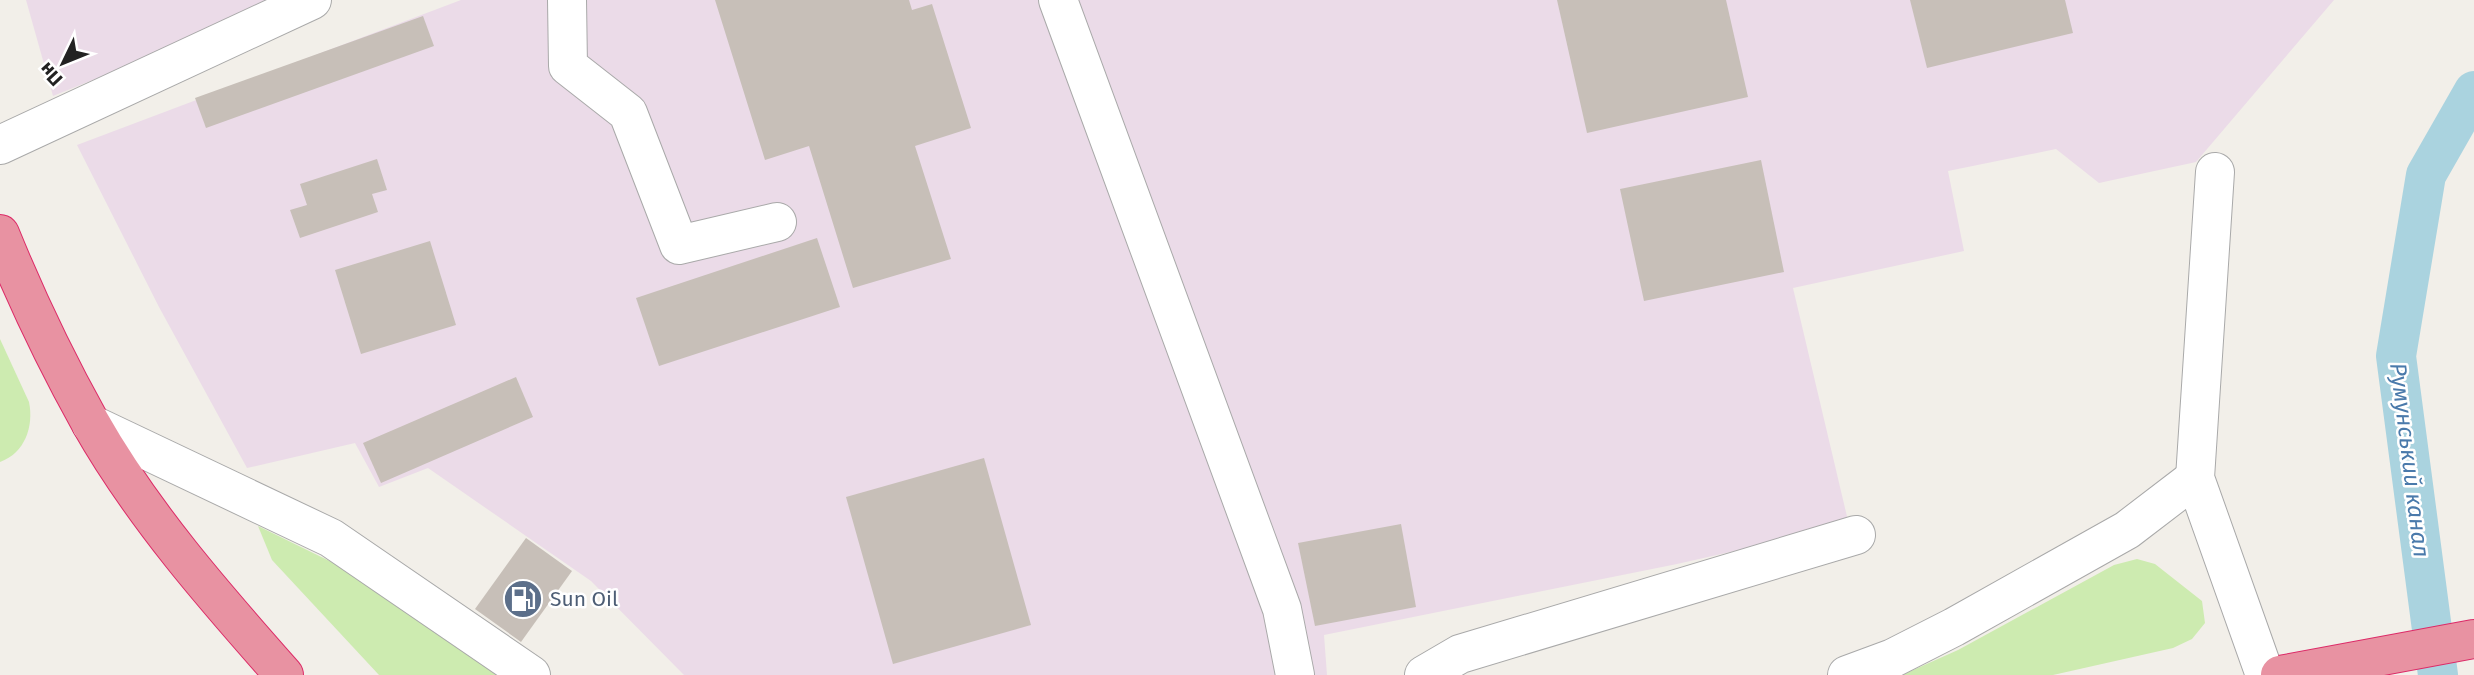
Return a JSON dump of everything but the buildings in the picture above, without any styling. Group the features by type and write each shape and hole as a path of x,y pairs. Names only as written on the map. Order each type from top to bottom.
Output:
{"highway":[{"path":"0,234 49,345 91,424 190,566 284,675"},
{"path":"2280,675 2474,639"}],"lane":[{"path":"0,145 312,0"},
{"path":"567,0 568,66 628,113 678,244 777,222"},
{"path":"1058,0 1282,609 1295,675"},
{"path":"2215,172 2195,478 2265,675"},
{"path":"91,424 331,538 531,675"},
{"path":"1847,675 1893,658 1955,627 2127,530 2195,478"},
{"path":"1423,675 1460,654 1856,535"}],"shaded area":[{"path":"26,0 291,0 53,96"},
{"path":"461,0 2334,0 2196,162 2099,183 2056,149 1948,171 1964,251 1793,288 1849,525 1677,564 1324,635 1327,675 684,675 591,581 428,468 379,487 355,443 247,468 159,307 77,145"}],"green space":[{"path":"0,339 29,402 30,420 26,438 16,452 0,462"},
{"path":"258,526 350,571 505,675 379,675 272,560"},
{"path":"2137,559 2155,564 2202,601 2205,623 2192,639 2173,648 2053,675 1902,675 1958,650 2114,565"}],"waterway":[{"name":"Румунський канал","path":"2438,675 2396,356 2426,175 2474,91"}],"place":[{"name":"Sun Oil","path":"523,599"}]}
